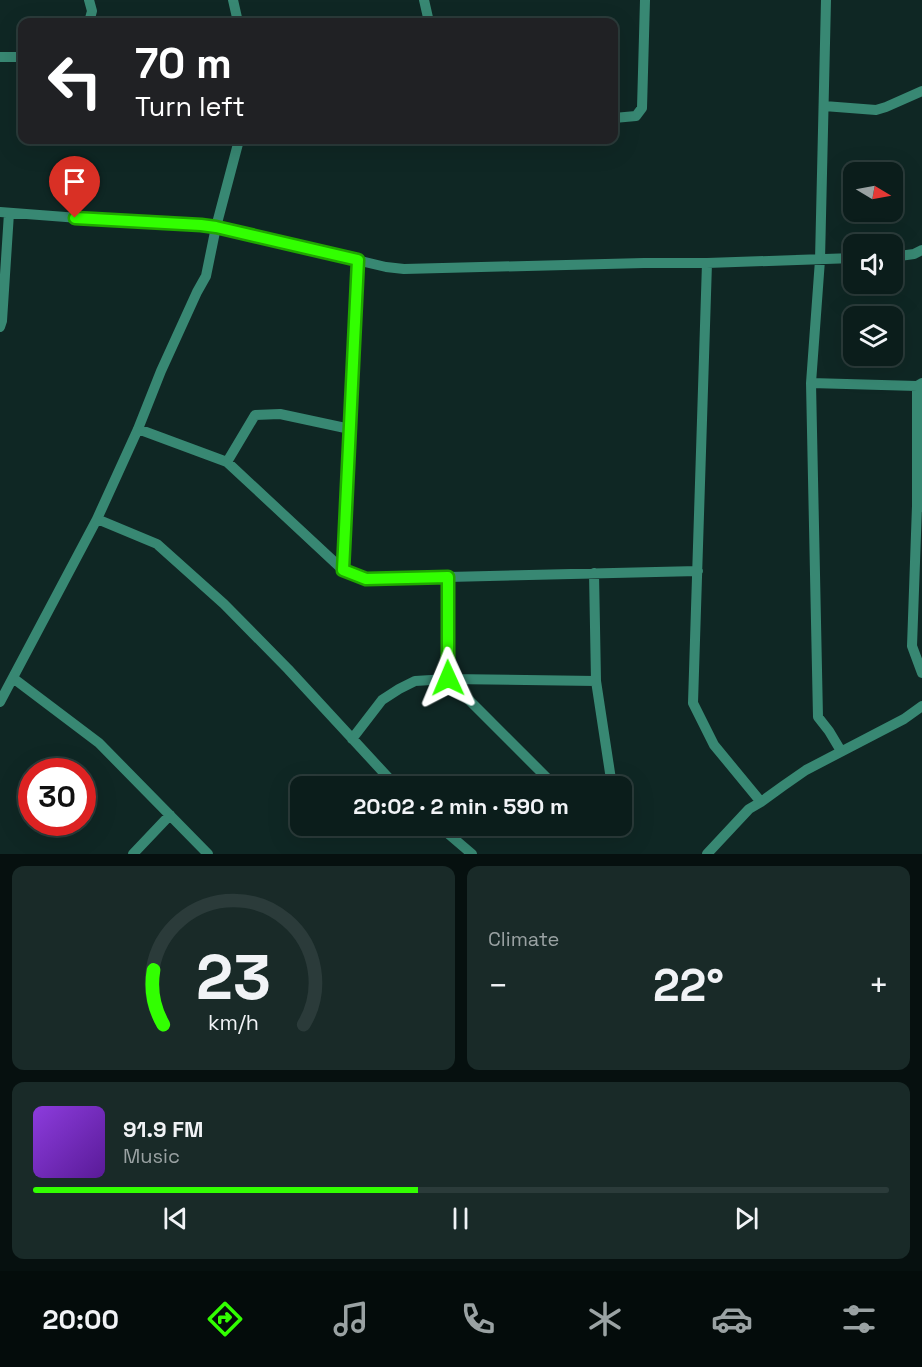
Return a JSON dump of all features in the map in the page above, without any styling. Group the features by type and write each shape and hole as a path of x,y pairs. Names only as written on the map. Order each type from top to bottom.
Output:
{"street":[{"path":"89,0 92,11 90,18"},
{"path":"232,0 237,18"},
{"path":"424,0 428,18"},
{"path":"618,118 636,116 642,108 645,0"},
{"path":"826,0 820,260 811,383 818,717 841,751"},
{"path":"0,57 18,57"},
{"path":"824,106 876,110 922,91"},
{"path":"0,702 97,519 138,429 161,371 206,276 216,227 238,144"},
{"path":"0,327 5,212 216,227 386,267 404,269 843,259"},
{"path":"903,256 922,250"},
{"path":"343,570 358,260"},
{"path":"707,263 693,703 714,745 761,802"},
{"path":"811,383 920,385 919,506 912,646 922,673"},
{"path":"227,462 255,416 280,414 350,429"},
{"path":"138,429 227,462 343,570 366,579 698,571"},
{"path":"97,519 157,544 224,604 288,669 387,776"},
{"path":"594,573 596,681 610,776"},
{"path":"448,577 448,678 545,776"},
{"path":"13,678 99,743 208,854"},
{"path":"352,739 382,700 415,681 448,678 596,681"},
{"path":"707,854 748,809 807,770 904,719 922,706"},
{"path":"133,854 170,815"},
{"path":"451,836 472,854"}],"route":[{"path":"75,218 216,227 358,260 343,570 366,579 448,577 448,678"}]}
